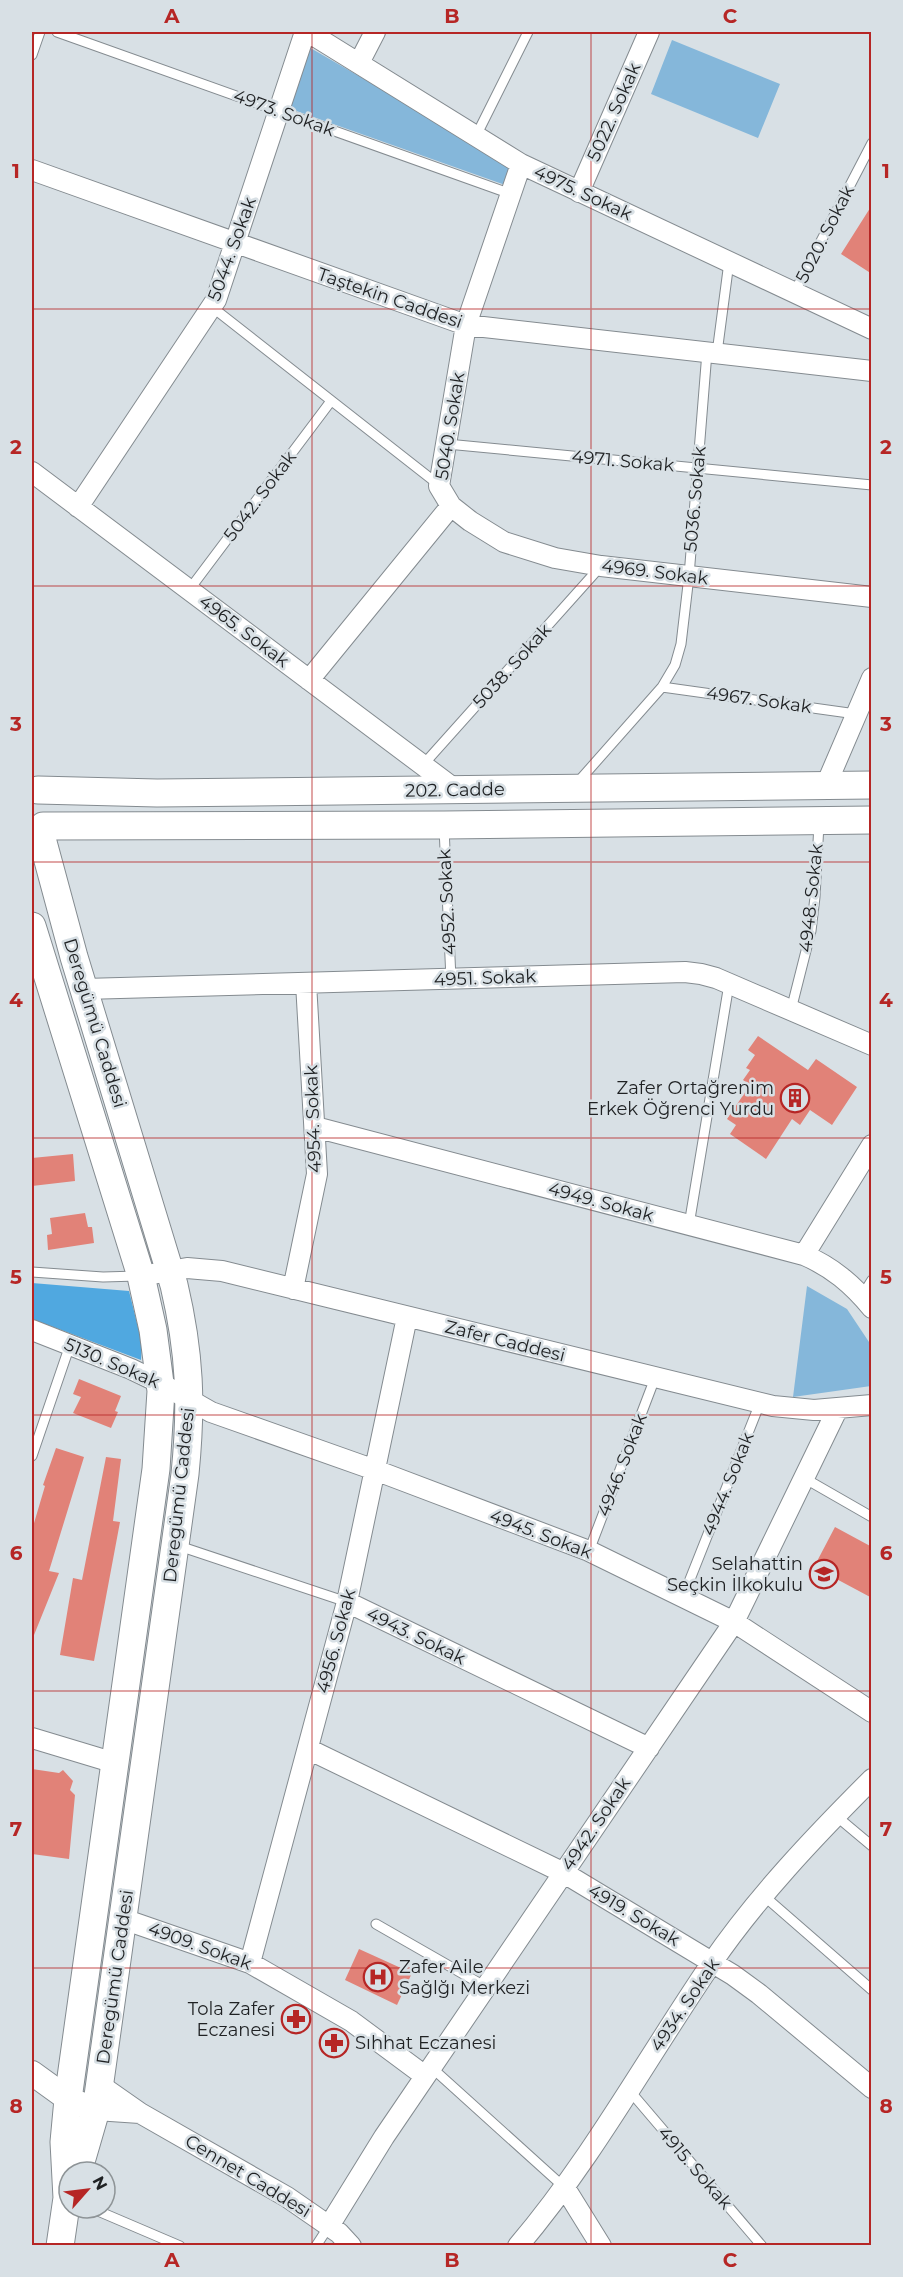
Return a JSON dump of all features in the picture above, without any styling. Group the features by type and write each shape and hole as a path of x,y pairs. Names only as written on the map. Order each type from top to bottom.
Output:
{"main road":[{"name":"202. Cadde","path":"33,786 157,794 872,785"},
{"name":"Deregümü Caddesi","path":"33,786 44,797 47,808 46,819 38,832 170,1270 186,1346 190,1401 187,1455 98,2097 81,2160"},
{"name":"202. Cadde","path":"38,832 872,820"},
{"name":"Deregümü Caddesi","path":"32,926 141,1276 153,1330 160,1383 160,1425 156,1469 70,2086 64,2142 67,2160"},
{"name":"Deregümü Caddesi","path":"60,2246 68,2220"}],"street":[{"name":"5044. Sokak","path":"78,507 212,307 220,290 307,32"},
{"name":"4975. Sokak","path":"307,32 521,164 872,329"},
{"path":"359,63 375,32"},
{"name":"5022. Sokak","path":"579,192 649,32"},
{"name":"5040. Sokak","path":"309,680 451,506 440,486 466,325 521,164"},
{"name":"Taştekin Caddesi","path":"32,170 466,325 872,371"},
{"name":"4965. Sokak","path":"32,472 456,790"},
{"name":"4969. Sokak","path":"451,506 504,542 555,558 601,566 872,597"},
{"path":"826,785 872,678"},
{"name":"4951. Sokak","path":"84,989 685,972 701,974 729,984 872,1045"},
{"name":"4954. Sokak","path":"293,1288 316,1174 306,982"},
{"name":"4949. Sokak","path":"315,1127 804,1255 836,1271 868,1294"},
{"path":"804,1255 872,1145"},
{"name":"Zafer Caddesi","path":"141,1276 170,1270 204,1268 760,1403 814,1410 872,1405"},
{"name":"4956. Sokak","path":"250,1962 348,1602 406,1317"},
{"name":"5130. Sokak","path":"32,1330 160,1383 190,1401"},
{"name":"4945. Sokak","path":"190,1401 232,1420 375,1470 589,1551 734,1622 872,1712"},
{"name":"4942. Sokak","path":"329,2226 384,2137 734,1622 838,1408"},
{"name":"4943. Sokak","path":"348,1602 649,1748"},
{"path":"32,1738 115,1762"},
{"name":"4919. Sokak","path":"308,1749 564,1873 759,1994 872,2088"},
{"name":"4934. Sokak","path":"518,2246 565,2188 712,1963 764,1896 836,1815 872,1779"},
{"name":"4909. Sokak","path":"123,1919 250,1962 351,2021 428,2072"},
{"name":"Cennet Caddesi","path":"32,2072 140,2113 287,2197 329,2226 351,2246"},
{"name":"4909. Sokak","path":"565,2188 601,2246"}],"lane":[{"path":"32,55 40,32"},
{"name":"4973. Sokak","path":"57,32 511,194"},
{"path":"476,136 528,32"},
{"name":"5020. Sokak","path":"794,293 872,143"},
{"name":"5036. Sokak","path":"573,789 662,687 679,654 712,353 729,262"},
{"path":"212,307 440,486"},
{"name":"5042. Sokak","path":"189,590 331,401"},
{"name":"4971. Sokak","path":"447,444 872,484"},
{"name":"5038. Sokak","path":"423,765 601,566"},
{"name":"4967. Sokak","path":"662,687 856,714"},
{"name":"4948. Sokak","path":"791,1010 811,931 819,820"},
{"name":"4952. Sokak","path":"444,825 451,979"},
{"path":"690,1225 729,984"},
{"path":"32,1272 103,1277 141,1276"},
{"path":"32,1456 70,1345"},
{"name":"4946. Sokak","path":"589,1551 655,1378"},
{"name":"4944. Sokak","path":"683,1597 760,1403"},
{"path":"804,1478 872,1517"},
{"name":"4943. Sokak","path":"175,1545 348,1602"},
{"path":"836,1815 872,1846"},
{"path":"764,1896 872,1990"},
{"path":"376,1923 486,1987"},
{"name":"4909. Sokak","path":"428,2072 565,2188"},
{"name":"4915. Sokak","path":"628,2090 762,2246"},
{"path":"117,2219 180,2246"},
{"path":"316,2246 329,2226"}],"shaded area":[{"path":"672,40 780,84 758,138 651,94"},
{"path":"307,46 516,167 508,186 288,108"},
{"path":"32,1283 129,1291 142,1343 141,1360 32,1319"},
{"path":"807,1286 847,1309 871,1345 871,1386 793,1397"}],"building":[{"path":"872,205 872,274 841,254"},
{"name":"Zafer Ortağrenim Erkek Öğrenci Yurdu","path":"758,1036 808,1070 816,1059 857,1087 832,1125 810,1110 800,1125 792,1119 766,1159 730,1134 736,1125 727,1119 750,1085 743,1080 750,1070 746,1068 755,1055 748,1050"},
{"path":"73,1154 75,1181 32,1186 32,1158"},
{"path":"85,1213 88,1227 92,1227 94,1243 48,1250 47,1235 52,1234 50,1218"},
{"path":"79,1379 121,1396 115,1411 118,1412 111,1428 73,1413 81,1397 73,1394"},
{"path":"56,1448 84,1457 49,1571 59,1573 32,1640 32,1530 45,1486 43,1485"},
{"path":"106,1457 121,1459 113,1521 120,1522 94,1661 60,1655 73,1578 82,1580"},
{"path":"835,1527 872,1547 872,1598 814,1567"},
{"path":"32,1769 59,1773 63,1770 73,1781 70,1790 75,1795 69,1859 32,1854"},
{"name":"Zafer Aile Sağlğı Merkezi","path":"359,1949 412,1973 397,2005 345,1980"}],"place":[{"name":"Zafer Ortağrenim Erkek Öğrenci Yurdu","path":"795,1098"},
{"name":"Selahattin Seçkin İlkokulu","path":"824,1574"},
{"name":"Zafer Aile Sağlğı Merkezi","path":"378,1977"},
{"name":"Tola Zafer Eczanesi","path":"296,2019"},
{"name":"Sıhhat Eczanesi","path":"334,2043"}]}
